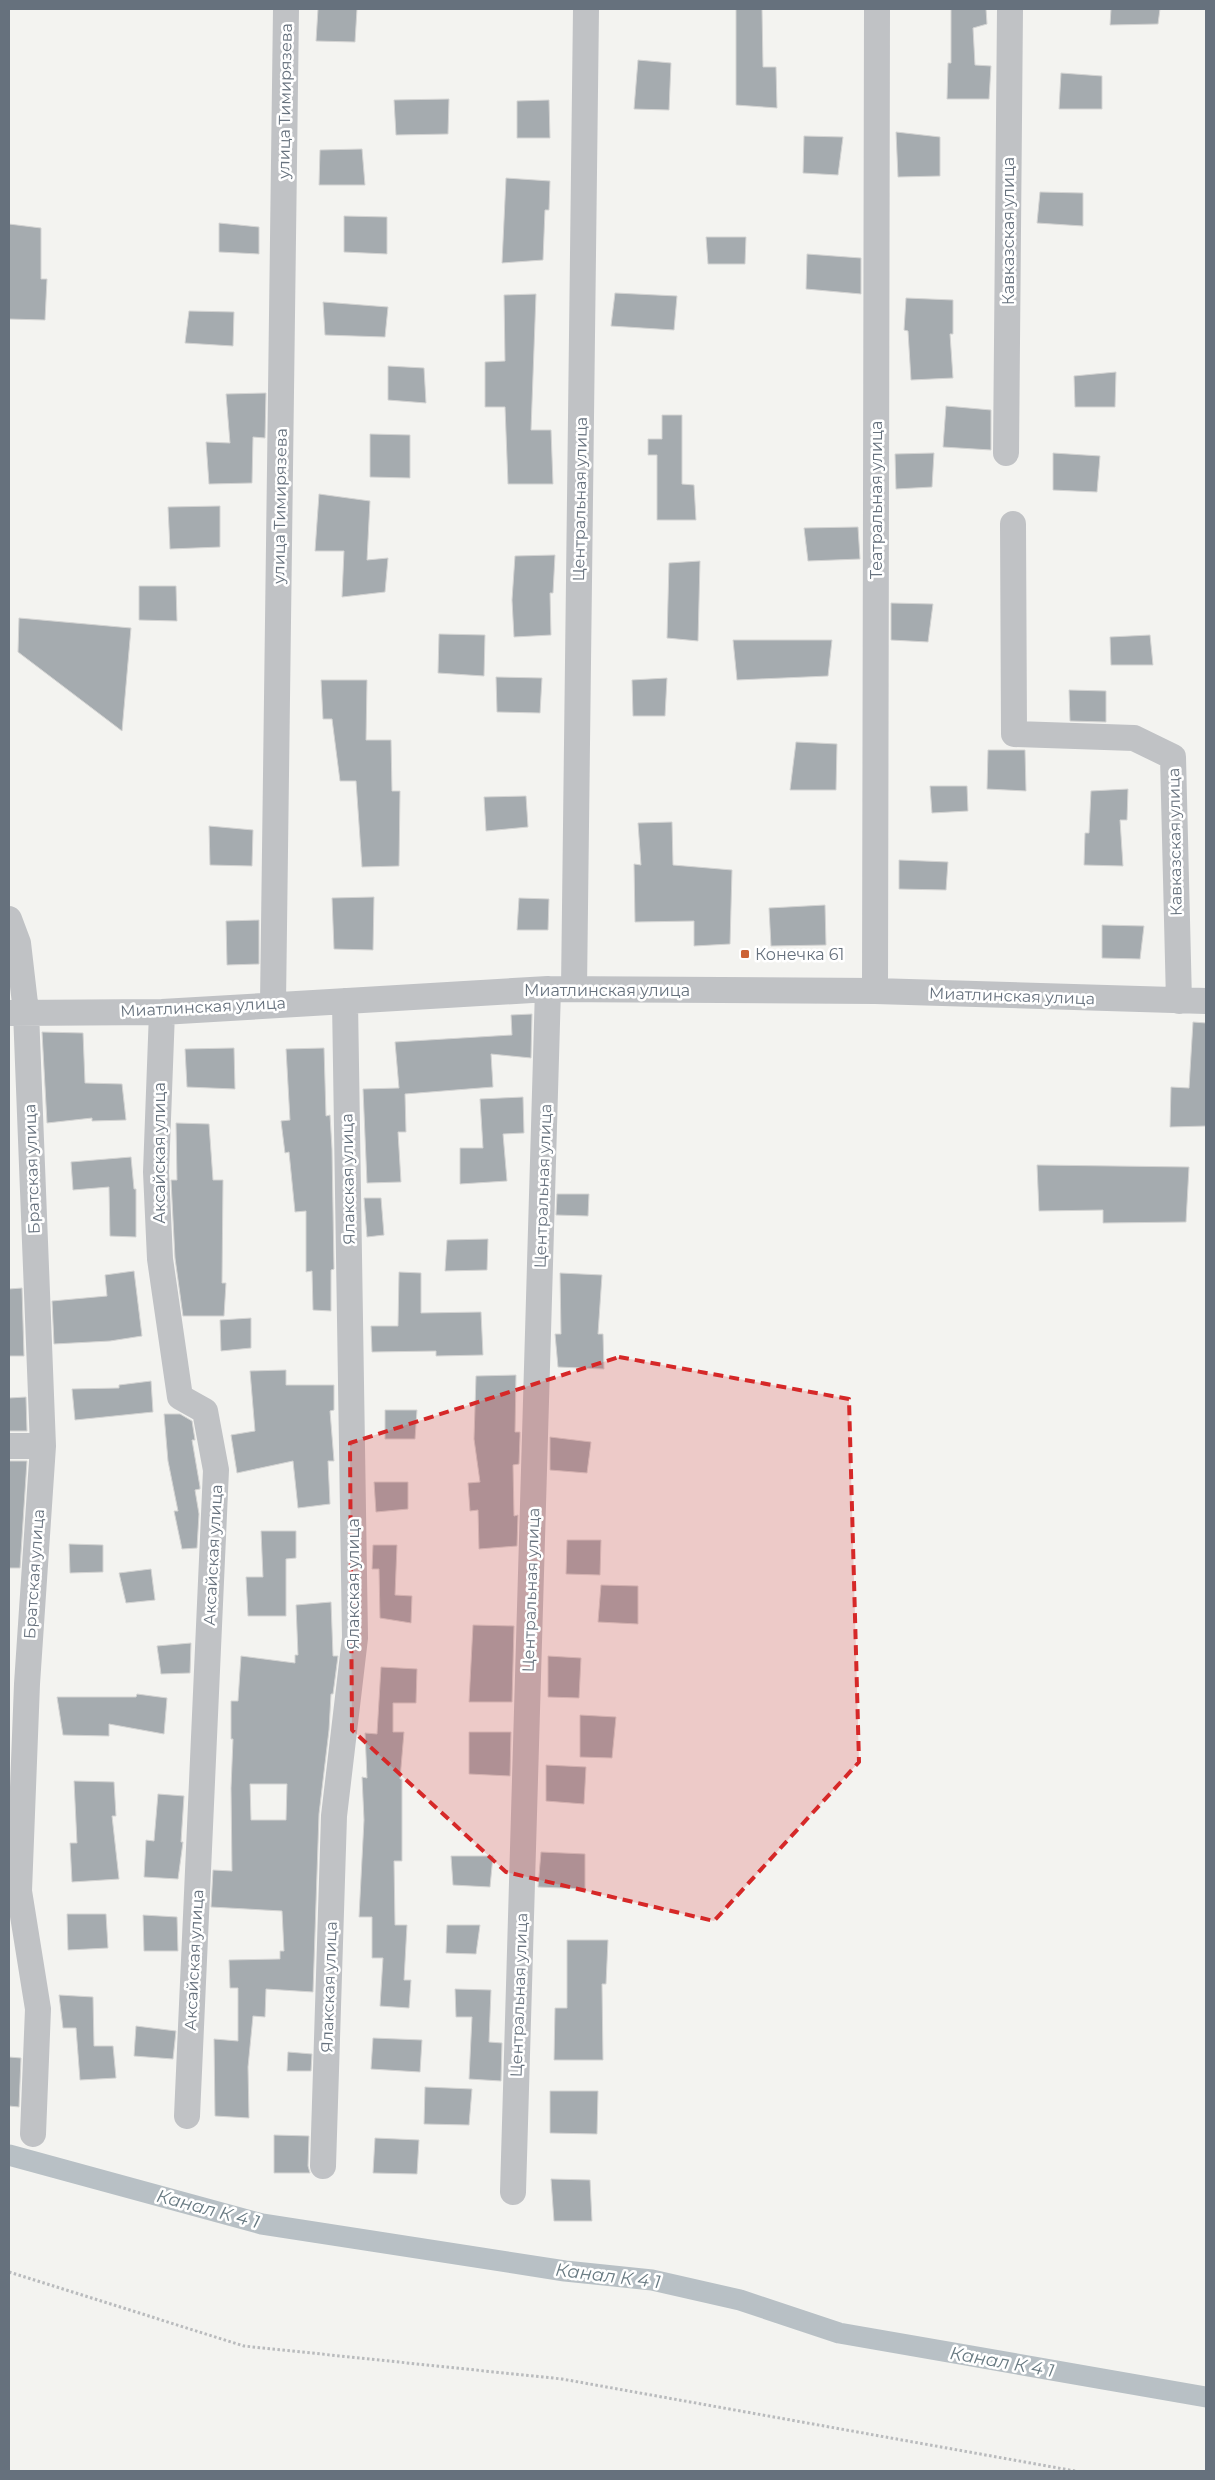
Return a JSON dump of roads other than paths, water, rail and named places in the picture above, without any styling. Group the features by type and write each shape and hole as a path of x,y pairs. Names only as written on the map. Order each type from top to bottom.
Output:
{"street":[{"name":"улица Тимирязева","path":"273,1004 286,9"},
{"name":"Центральная улица","path":"513,2192 561,989 586,9"},
{"name":"Театральная улица","path":"875,992 877,9"},
{"name":"Кавказская улица","path":"1006,453 1010,9"},
{"name":"Кавказская улица","path":"1012,524 1014,734 1134,738 1173,757 1179,1001"},
{"name":"Братская улица","path":"9,919 18,943 17,1012 43,1446 18,1683 14,1891 38,2010 33,2134"},
{"name":"Миатлинская улица","path":"17,1012 162,1012 273,1004 561,989 875,992 1206,1001"},
{"name":"Ялакская улица","path":"323,2166 334,1816 355,1638 345,1001"},
{"name":"Аксайская улица","path":"162,1012 156,1172 160,1259 180,1397 205,1412 216,1470 187,2116"},
{"path":"9,1446 43,1446"}],"waterway":[{"name":"Канал К 4 1","path":"9,2155 262,2224 565,2271 652,2280 740,2300 839,2333 1206,2397"}],"place":[{"name":"Конечка 61","path":"745,954"}]}
